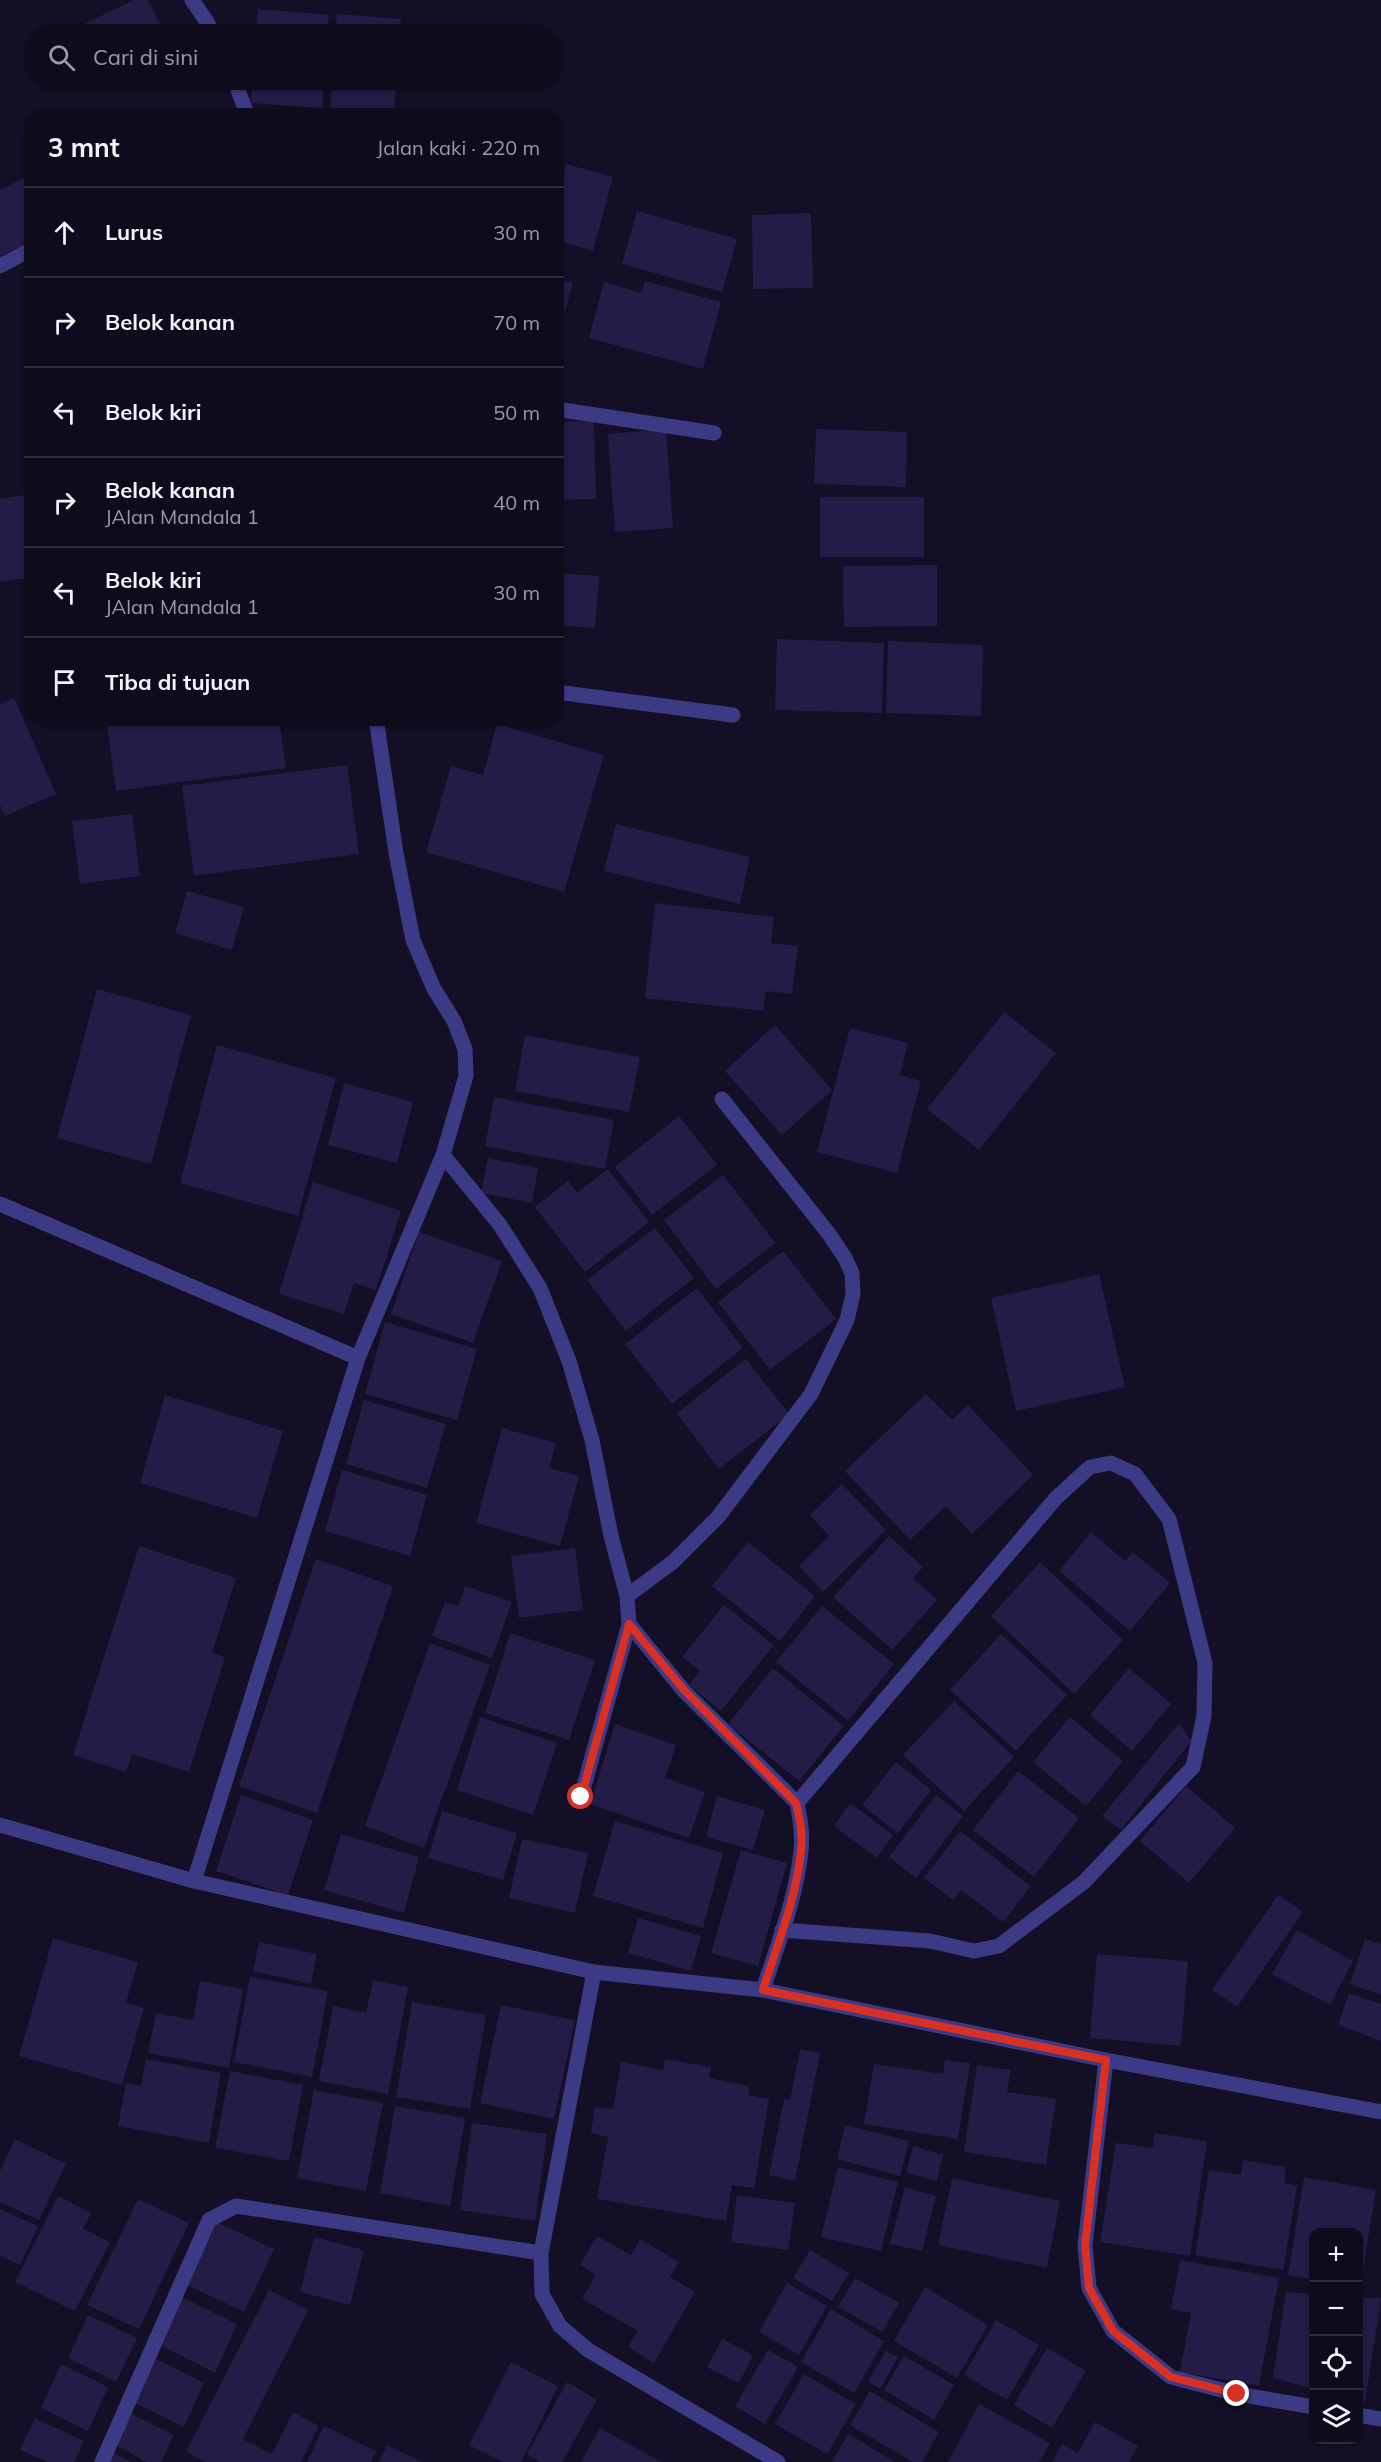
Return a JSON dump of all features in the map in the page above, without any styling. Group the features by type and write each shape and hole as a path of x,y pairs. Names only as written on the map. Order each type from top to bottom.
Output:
{"street":[{"path":"192,0 208,24"},
{"path":"238,90 245,108"},
{"path":"0,267 24,254"},
{"path":"564,411 714,433"},
{"path":"564,693 733,715"},
{"path":"194,1881 358,1358 443,1155 466,1076 465,1049 453,1021 434,989 413,940 396,853 377,726"},
{"path":"627,1596 673,1562 718,1517 811,1394 847,1320 853,1294 852,1273 830,1234 722,1100"},
{"path":"443,1155 500,1225 540,1288 569,1361 592,1440 611,1536 627,1596 629,1624 581,1797"},
{"path":"0,1204 358,1358"},
{"path":"782,1930 930,1941 974,1950 999,1946 1084,1882 1192,1767 1204,1716 1205,1663 1168,1519 1135,1474 1111,1463 1090,1467 1056,1498 796,1803"},
{"path":"629,1624 684,1690 796,1803 801,1824 802,1849 782,1930 763,1990"},
{"path":"0,1826 194,1881 594,1972 763,1990 1106,2060 1381,2112"},
{"path":"594,1972 541,2253 542,2294 560,2326 588,2350 778,2462"},
{"path":"1106,2060 1085,2245 1089,2288 1113,2331 1171,2377 1237,2394 1309,2406"},
{"path":"102,2462 209,2220 236,2206 541,2253"},
{"path":"1363,2416 1381,2419"}],"building":[{"path":"134,0 148,0 160,24 84,24"},
{"path":"258,9 329,15 328,24 257,24"},
{"path":"337,14 401,19 401,24 336,24"},
{"path":"252,90 323,90 322,108 251,103"},
{"path":"331,90 395,90 394,108 330,108"},
{"path":"566,164 613,177 593,251 564,242 564,171"},
{"path":"24,178 24,245 0,256 0,190"},
{"path":"637,211 737,239 722,292 622,264"},
{"path":"811,213 813,288 753,289 752,215"},
{"path":"564,280 573,283 564,315"},
{"path":"645,281 721,302 703,369 589,338 604,282 641,293"},
{"path":"594,421 596,499 564,500 564,422"},
{"path":"666,429 673,528 615,532 608,434"},
{"path":"816,429 907,432 906,487 814,484"},
{"path":"24,495 24,578 0,582 0,499"},
{"path":"820,497 924,497 924,557 820,557"},
{"path":"937,565 937,626 844,627 843,566"},
{"path":"564,574 599,576 595,628 564,626"},
{"path":"777,639 884,643 882,713 775,710"},
{"path":"888,641 983,645 981,716 886,713"},
{"path":"14,698 24,726 26,726 56,794 5,816 0,805 0,704"},
{"path":"107,726 280,726 286,768 116,791"},
{"path":"496,726 504,726 604,755 564,892 426,852 451,766 483,775"},
{"path":"347,765 359,854 194,876 182,786"},
{"path":"132,814 140,876 80,884 72,821"},
{"path":"616,824 750,857 740,904 604,871"},
{"path":"187,891 244,907 232,950 175,933"},
{"path":"655,903 774,917 771,943 798,946 792,994 766,991 763,1011 645,998"},
{"path":"97,989 191,1015 151,1164 57,1138"},
{"path":"1004,1012 1056,1053 979,1150 927,1109"},
{"path":"775,1025 832,1090 782,1135 725,1071"},
{"path":"850,1028 908,1043 900,1075 921,1081 897,1173 817,1152"},
{"path":"525,1035 640,1057 629,1112 515,1091"},
{"path":"217,1045 336,1078 298,1216 180,1183"},
{"path":"344,1083 413,1102 397,1163 328,1145"},
{"path":"494,1097 614,1120 605,1169 485,1146"},
{"path":"679,1116 717,1165 652,1215 615,1167"},
{"path":"488,1158 538,1168 532,1203 481,1193"},
{"path":"608,1169 649,1222 585,1272 535,1207 568,1181 577,1193"},
{"path":"723,1175 775,1243 716,1289 664,1220"},
{"path":"313,1182 401,1211 376,1290 354,1283 344,1314 279,1294"},
{"path":"655,1228 694,1278 626,1331 587,1280"},
{"path":"419,1232 502,1261 473,1343 391,1314"},
{"path":"783,1251 836,1319 770,1370 718,1302"},
{"path":"1099,1274 1125,1387 1016,1411 991,1298"},
{"path":"697,1288 743,1348 672,1404 625,1344"},
{"path":"385,1322 477,1349 457,1420 365,1394"},
{"path":"746,1359 789,1414 719,1469 677,1413"},
{"path":"926,1394 952,1420 968,1405 1033,1475 972,1534 946,1506 910,1540 845,1471"},
{"path":"165,1395 283,1431 257,1518 140,1483"},
{"path":"364,1400 446,1424 427,1488 346,1464"},
{"path":"502,1428 556,1443 549,1468 579,1476 560,1546 476,1523"},
{"path":"342,1470 427,1495 410,1556 325,1531"},
{"path":"842,1484 886,1530 823,1592 799,1566 829,1536 810,1515"},
{"path":"1091,1532 1125,1561 1133,1552 1170,1583 1130,1631 1059,1571"},
{"path":"889,1536 923,1567 913,1578 937,1600 892,1650 833,1597"},
{"path":"748,1542 815,1596 780,1641 712,1586"},
{"path":"139,1546 236,1578 212,1653 225,1657 189,1772 132,1754 126,1772 73,1755"},
{"path":"575,1548 583,1610 519,1618 511,1556"},
{"path":"316,1559 393,1586 317,1813 239,1786"},
{"path":"1040,1562 1123,1640 1074,1694 991,1616"},
{"path":"465,1586 512,1602 492,1658 432,1636 445,1602 458,1606"},
{"path":"724,1605 774,1645 721,1711 689,1685 700,1671 682,1657"},
{"path":"822,1606 894,1664 848,1721 776,1662"},
{"path":"510,1633 595,1660 569,1740 485,1713"},
{"path":"1001,1634 1067,1695 1016,1751 950,1690"},
{"path":"430,1643 490,1665 424,1848 365,1826"},
{"path":"773,1668 844,1726 799,1781 728,1724"},
{"path":"1129,1668 1171,1704 1132,1751 1090,1715"},
{"path":"954,1701 1014,1757 964,1811 903,1755"},
{"path":"480,1717 557,1743 533,1815 457,1790"},
{"path":"1070,1717 1123,1761 1086,1806 1033,1762"},
{"path":"1179,1723 1191,1741 1121,1830 1102,1816"},
{"path":"615,1724 676,1745 665,1778 705,1792 689,1838 590,1804"},
{"path":"896,1762 931,1790 898,1833 862,1805"},
{"path":"1018,1771 1079,1818 1034,1877 973,1830"},
{"path":"1186,1786 1235,1828 1189,1883 1140,1841"},
{"path":"241,1795 313,1820 288,1895 216,1871"},
{"path":"936,1795 963,1816 916,1878 889,1857"},
{"path":"717,1796 765,1810 753,1850 706,1837"},
{"path":"850,1803 893,1835 877,1858 834,1826"},
{"path":"442,1811 517,1833 503,1880 428,1858"},
{"path":"615,1821 723,1853 703,1928 593,1896"},
{"path":"960,1831 1031,1886 1003,1922 961,1890 953,1900 924,1878"},
{"path":"341,1834 419,1857 404,1913 324,1890"},
{"path":"522,1839 588,1853 575,1913 509,1898"},
{"path":"741,1850 787,1863 758,1966 711,1953"},
{"path":"1278,1895 1303,1912 1237,2007 1212,1990"},
{"path":"638,1918 701,1936 691,1971 628,1953"},
{"path":"1297,1930 1353,1961 1330,2005 1272,1974"},
{"path":"53,1938 138,1962 126,2003 144,2008 122,2085 19,2056"},
{"path":"1365,1939 1381,1944 1381,1995 1350,1984"},
{"path":"259,1942 317,1954 311,1984 253,1971"},
{"path":"1097,1954 1188,1961 1181,2046 1090,2038"},
{"path":"250,1977 328,1991 312,2077 234,2062"},
{"path":"373,1980 408,1987 388,2094 319,2081 333,2006 366,2013"},
{"path":"200,1981 243,1989 229,2068 148,2053 156,2013 193,2020"},
{"path":"1349,1993 1381,2004 1381,2041 1338,2025"},
{"path":"412,2002 486,2015 470,2109 396,2097"},
{"path":"501,2005 575,2020 554,2119 480,2103"},
{"path":"800,2049 820,2053 795,2181 769,2175 784,2099 790,2100"},
{"path":"146,2059 221,2073 209,2143 118,2126 126,2083 141,2086"},
{"path":"665,2059 711,2067 709,2078 749,2086 748,2095 769,2099 754,2188 732,2185 726,2221 597,2199 608,2137 591,2133 595,2107 613,2109 621,2062 663,2070"},
{"path":"945,2060 970,2063 958,2139 864,2124 874,2064 943,2074"},
{"path":"977,2065 1011,2070 1007,2092 1056,2099 1046,2165 964,2152"},
{"path":"230,2071 303,2085 289,2161 215,2148"},
{"path":"314,2090 383,2103 366,2191 297,2178"},
{"path":"395,2106 465,2118 450,2206 380,2193"},
{"path":"472,2123 547,2134 535,2221 460,2210"},
{"path":"845,2125 909,2141 900,2176 837,2159"},
{"path":"1155,2133 1207,2141 1190,2256 1100,2242 1116,2143 1153,2148"},
{"path":"15,2139 66,2164 39,2220 0,2202 0,2171"},
{"path":"913,2146 943,2155 937,2181 906,2173"},
{"path":"1243,2160 1286,2167 1284,2183 1297,2186 1283,2270 1195,2255 1209,2170 1241,2175"},
{"path":"838,2167 898,2182 881,2251 821,2237"},
{"path":"1304,2177 1376,2190 1363,2270 1363,2228 1309,2228 1309,2279 1288,2275"},
{"path":"952,2178 1060,2201 1047,2268 938,2245"},
{"path":"905,2187 936,2196 922,2251 890,2244"},
{"path":"737,2195 795,2203 788,2250 731,2242"},
{"path":"58,2196 91,2213 83,2229 110,2242 75,2311 15,2282"},
{"path":"138,2199 189,2223 139,2329 87,2305"},
{"path":"0,2209 38,2226 20,2265 0,2256"},
{"path":"212,2220 274,2249 244,2312 183,2283"},
{"path":"597,2236 631,2255 640,2239 679,2262 670,2277 695,2292 654,2363 628,2347 638,2331 582,2299 596,2275 580,2265"},
{"path":"314,2237 364,2250 350,2305 300,2292"},
{"path":"810,2250 849,2273 832,2301 793,2278"},
{"path":"1180,2260 1279,2278 1259,2386 1180,2372 1191,2313 1171,2309"},
{"path":"855,2278 899,2303 882,2332 838,2307"},
{"path":"787,2283 827,2306 799,2355 759,2332"},
{"path":"925,2287 988,2325 957,2378 894,2341"},
{"path":"269,2290 308,2310 243,2439 272,2454 293,2412 319,2426 301,2462 205,2462 186,2452"},
{"path":"1286,2292 1309,2294 1309,2388 1273,2378"},
{"path":"180,2296 237,2324 215,2373 158,2344"},
{"path":"1363,2297 1381,2298 1365,2403 1363,2402"},
{"path":"831,2309 884,2341 854,2393 801,2362"},
{"path":"88,2315 137,2338 116,2382 68,2358"},
{"path":"996,2320 1039,2345 1007,2400 964,2375"},
{"path":"722,2339 753,2355 739,2383 707,2367"},
{"path":"1047,2348 1086,2371 1052,2428 1014,2405"},
{"path":"768,2350 798,2367 765,2424 735,2406"},
{"path":"886,2351 898,2357 880,2389 868,2381"},
{"path":"904,2356 954,2385 934,2420 884,2390"},
{"path":"152,2357 204,2383 184,2427 133,2402"},
{"path":"511,2362 558,2386 521,2462 503,2462 469,2445"},
{"path":"61,2364 108,2387 88,2431 41,2408"},
{"path":"804,2374 856,2404 827,2454 775,2424"},
{"path":"567,2382 597,2400 562,2462 540,2462 527,2454"},
{"path":"870,2391 939,2432 922,2462 913,2462 850,2425"},
{"path":"979,2404 1050,2443 1039,2462 948,2462"},
{"path":"128,2412 174,2435 161,2462 146,2462 114,2444"},
{"path":"35,2418 84,2441 74,2462 47,2462 20,2450"},
{"path":"1095,2422 1138,2446 1129,2462 1052,2462 1062,2444 1078,2453"},
{"path":"324,2426 376,2451 371,2462 307,2462"},
{"path":"600,2428 661,2462 581,2462"},
{"path":"848,2434 895,2462 832,2462"},
{"path":"387,2445 422,2462 379,2462"},
{"path":"112,2452 131,2462 108,2462"}],"route":[{"path":"581,1797 629,1624 684,1690 796,1803 801,1824 802,1849 782,1930 763,1990 1106,2060 1085,2245 1089,2288 1113,2331 1171,2377 1237,2394"}]}
